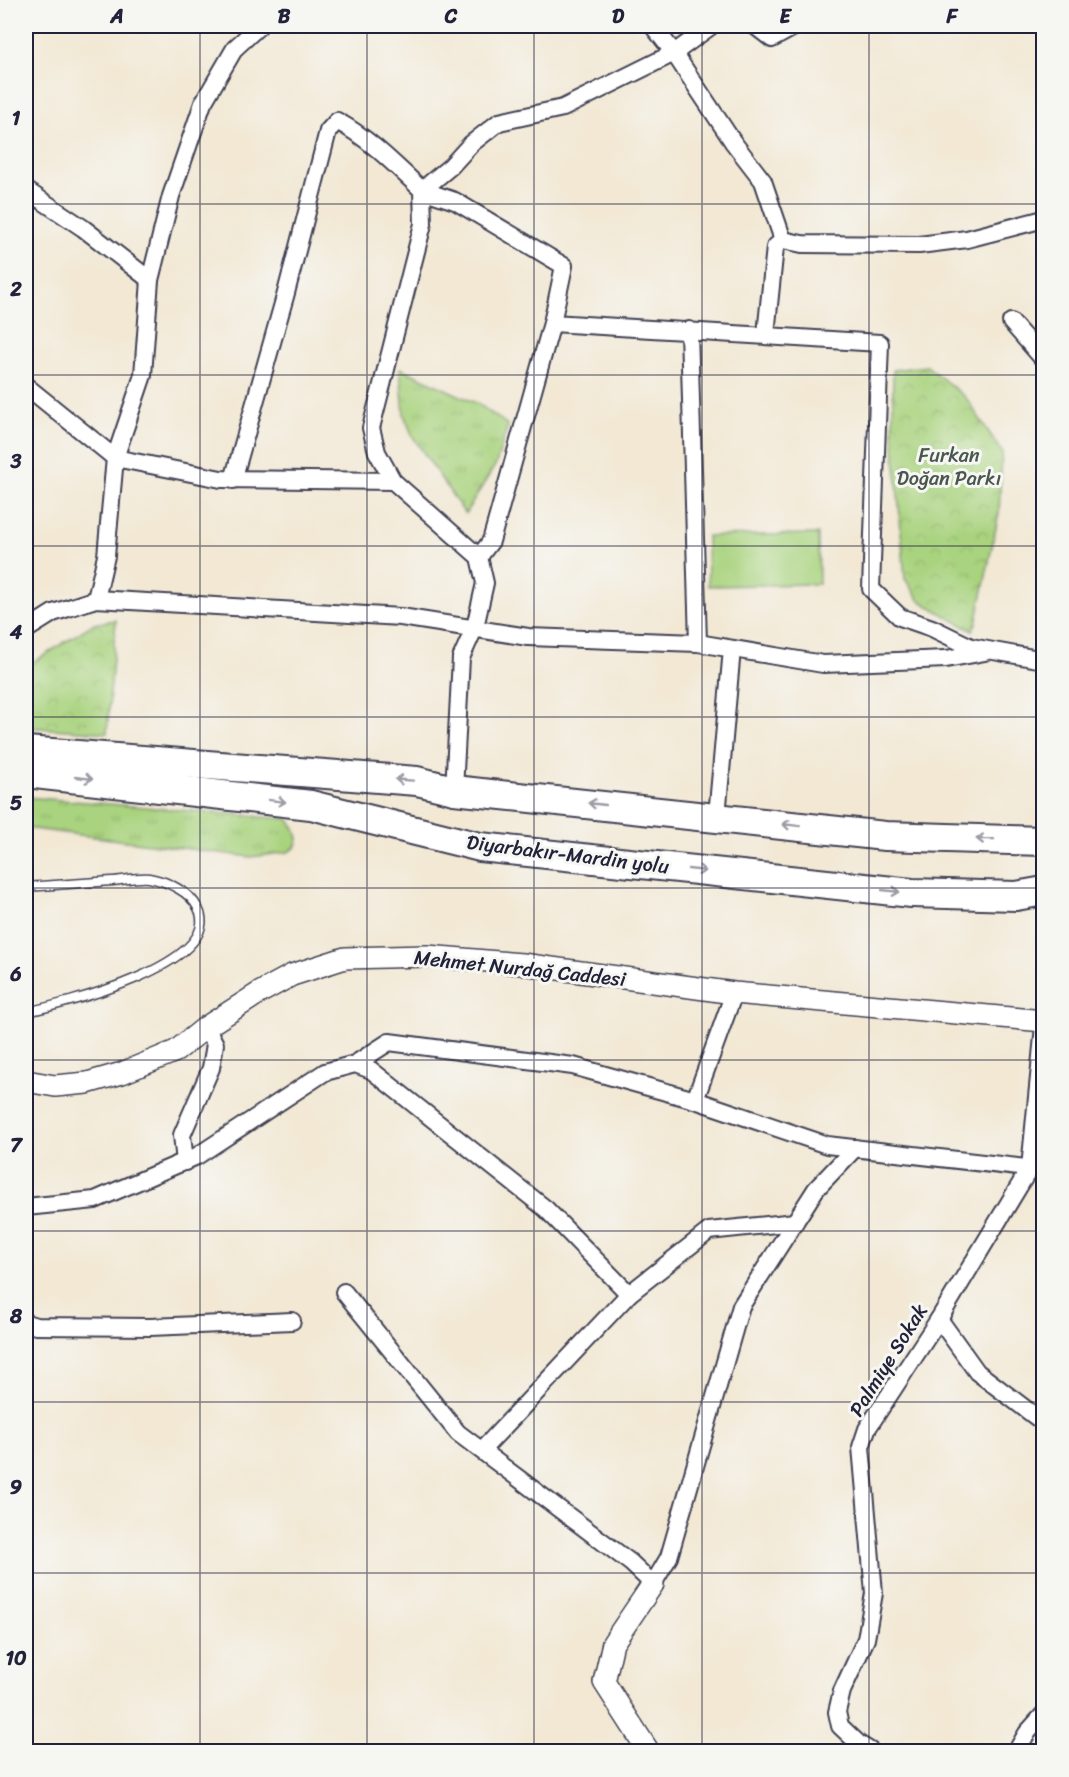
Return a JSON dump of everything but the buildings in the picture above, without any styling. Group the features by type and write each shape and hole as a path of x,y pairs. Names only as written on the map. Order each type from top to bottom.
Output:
{"highway":[{"path":"26,751 417,781 454,790 717,816 885,836 1044,841"},
{"name":"Diyarbakır-Mardin yolu","path":"26,773 311,805 480,847 912,893 1030,897 1044,891"}],"street":[{"path":"96,599 106,556 115,458 143,375 150,280 171,196 203,103 235,48 260,26"},
{"path":"653,26 674,53 733,142 763,181 783,240"},
{"path":"422,190 451,166 471,144 500,122 563,108 674,53 711,26"},
{"path":"754,26 772,39 796,26"},
{"path":"233,480 286,293 328,131 337,121 357,132 422,190 454,201 564,266 552,323 491,541 479,557"},
{"path":"26,190 83,228 150,280"},
{"path":"422,190 423,224 371,428 377,452 393,481 479,557 485,583 475,627 461,658 454,790"},
{"path":"783,240 802,244 920,245 967,239 1044,219"},
{"path":"766,334 776,248 783,240"},
{"path":"1011,322 1044,360"},
{"path":"552,323 629,329 766,334 880,343 871,589 900,617 932,628 971,647 1044,660"},
{"path":"689,330 698,643"},
{"path":"26,386 115,458 233,480 393,481"},
{"path":"26,630 53,613 96,599 401,617 475,627 528,638 698,643 823,664 946,659 989,651"},
{"path":"717,816 732,649"},
{"name":"Mehmet Nurdağ Caddesi","path":"26,1082 55,1086 87,1083 122,1074 176,1051 206,1027 292,975 345,958 427,956 522,964 734,993 1044,1021"},
{"path":"695,1100 734,993"},
{"name":"Palmiye Sokak","path":"873,1752 859,1744 840,1726 837,1712 842,1691 866,1639 874,1593 861,1447 867,1430 1037,1169 1044,1026"},
{"path":"185,1162 182,1135 211,1068 215,1044 206,1027"},
{"path":"26,1207 95,1200 185,1162 325,1072 355,1064 389,1042 573,1066 695,1100 827,1145 1037,1169"},
{"path":"355,1064 371,1070 546,1209 629,1294"},
{"path":"649,1752 604,1682 613,1643 669,1557 741,1306 816,1189 855,1148"},
{"path":"482,1450 629,1294 709,1231 795,1222"},
{"path":"344,1292 458,1433 631,1563 653,1584"},
{"path":"939,1319 977,1372 1044,1423"},
{"path":"26,1323 36,1326 150,1327 292,1321"},
{"path":"1016,1752 1027,1733 1044,1714"}],"lane":[{"path":"26,887 150,878 184,891 195,902 201,914 198,933 186,951 151,972 66,1004 26,1012"}],"green space":[{"name":"Furkan Doğan Parkı","path":"927,366 966,398 1002,452 999,513 976,624 972,631 920,601 905,579 893,433 893,370"},
{"path":"400,368 478,404 508,425 496,464 465,514 413,437 404,415"},
{"path":"818,534 819,584 708,586 707,536"},
{"path":"116,620 107,733 26,727 26,667 93,624"},
{"path":"26,797 288,819 295,828 298,839 295,848 288,852 251,857 26,828"}]}
